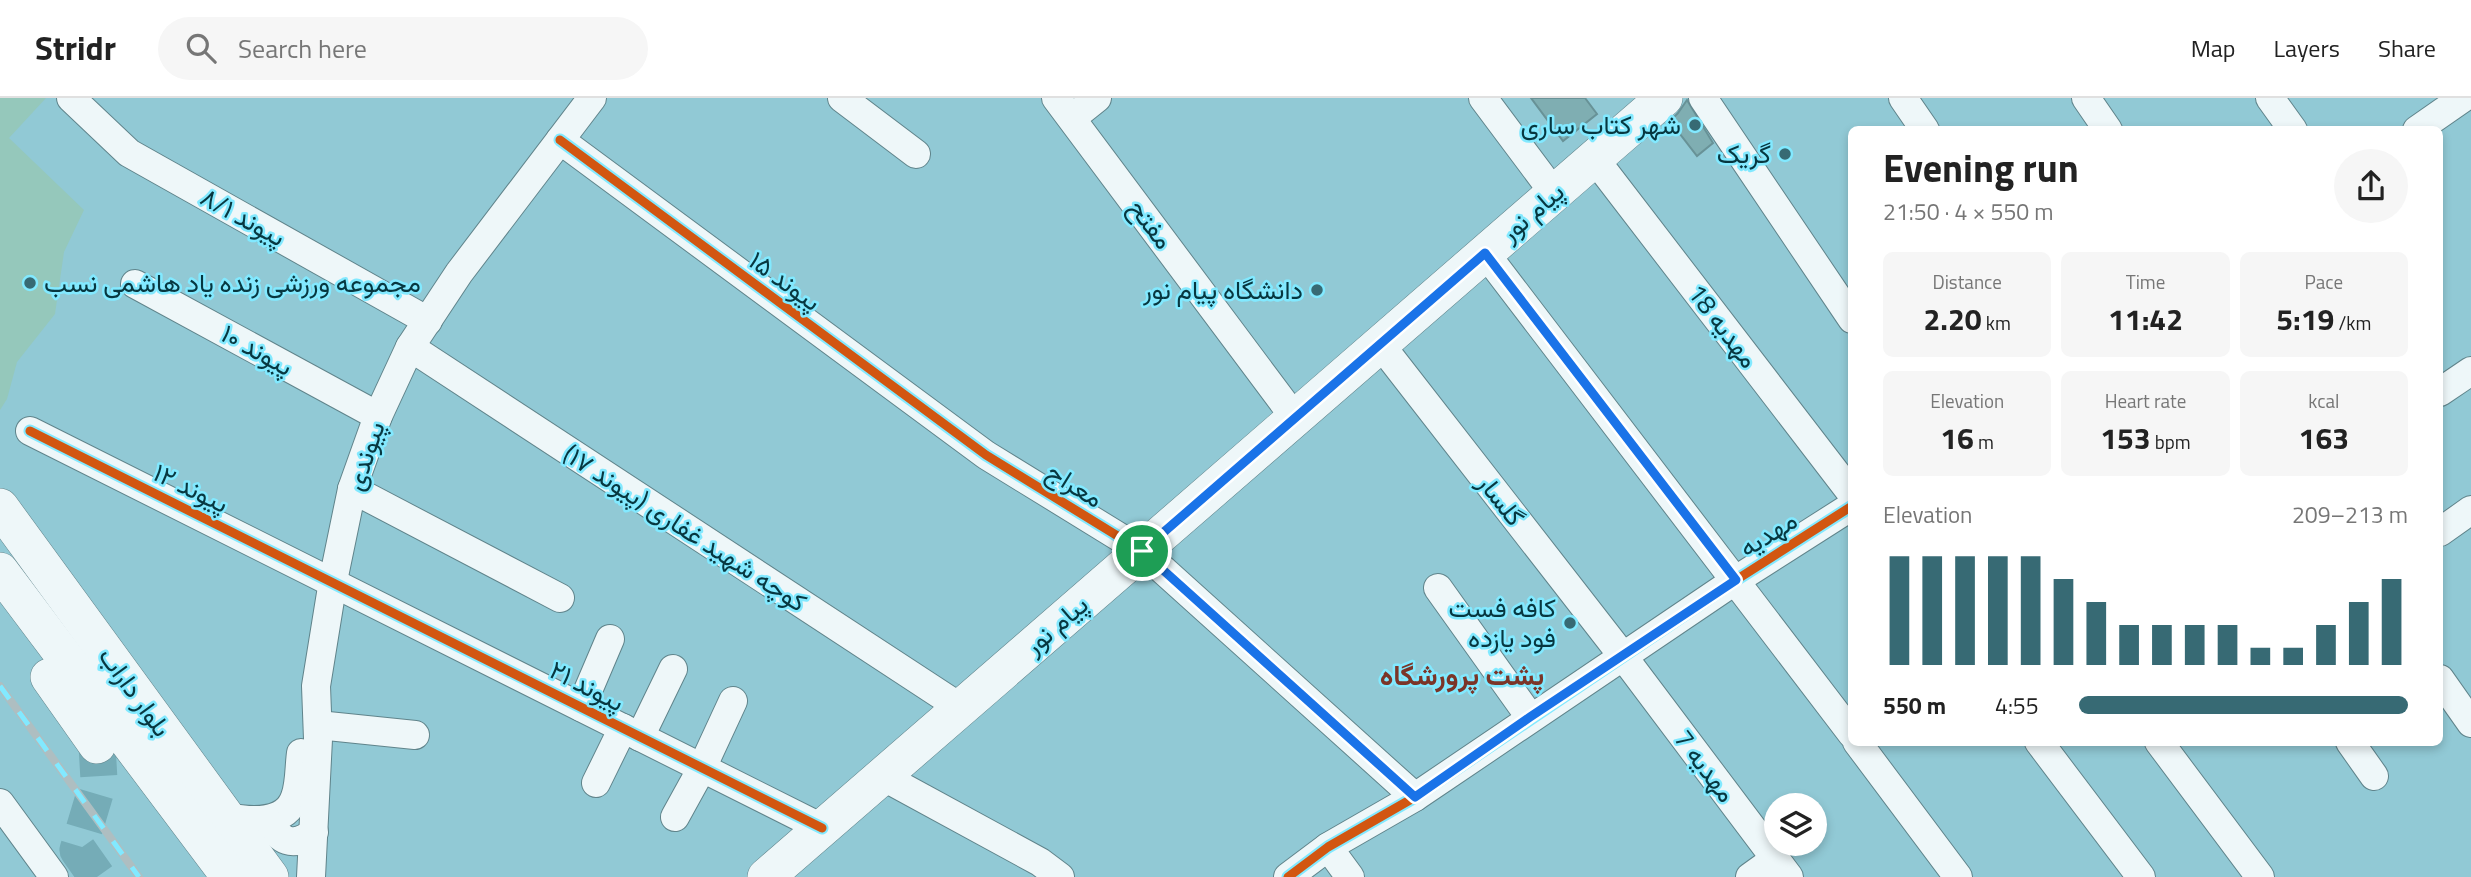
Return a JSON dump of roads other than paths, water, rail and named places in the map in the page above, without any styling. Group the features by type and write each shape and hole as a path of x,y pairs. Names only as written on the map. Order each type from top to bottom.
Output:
{"main road":[{"name":"پیام نور","path":"766,877 1664,98"},
{"name":"بلوار داراب","path":"0,507 270,877"},
{"name":"بلوار داراب","path":"0,571 230,877"},
{"path":"0,608 97,745"}],"street":[{"name":"پیوند ۸/۱","path":"71,98 129,153 428,321"},
{"name":"پیوندی","path":"311,877 318,725 316,686 352,489 378,416 410,347 459,274 592,98"},
{"path":"842,98 916,154"},
{"path":"1064,108 1097,98"},
{"path":"1483,98 1554,193"},
{"path":"1703,98 1848,313"},
{"path":"1903,98 1922,126"},
{"path":"2086,98 2105,126"},
{"path":"2270,98 2290,126"},
{"path":"2422,126 2458,99"},
{"name":"مفتح","path":"1064,108 1295,418"},
{"name":"پیوند ۱۵","path":"560,140 986,455"},
{"name":"مهدیه 18","path":"1594,158 1848,489"},
{"path":"1485,253 1848,729"},
{"name":"پیوند ۱۰","path":"135,284 378,416"},
{"name":"گلسار","path":"1380,344 1622,655"},
{"name":"کوچه شهید غفاری (پیوند ۱۷)","path":"410,347 961,708"},
{"path":"2443,390 2471,371"},
{"name":"پیوند ۱۲","path":"30,431 333,582"},
{"name":"معراج","path":"986,455 1142,551 1415,797"},
{"path":"352,489 560,598"},
{"name":"مهدیه","path":"1288,877 1328,847 1415,797 1622,655 1848,509"},
{"path":"2443,530 2471,510"},
{"name":"پیوند ۲۱","path":"333,582 822,828"},
{"path":"1438,588 1530,717"},
{"path":"581,707 610,639"},
{"name":"مهدیه 7","path":"1622,655 1782,868"},
{"path":"596,783 673,670"},
{"path":"2443,683 2471,723"},
{"path":"226,817 267,820 289,807 295,799 302,738 316,686"},
{"path":"676,817 733,701"},
{"path":"318,725 415,735"},
{"path":"1860,746 1958,877"},
{"path":"2042,746 2141,877"},
{"path":"2162,746 2260,877"},
{"path":"2353,746 2374,776"},
{"path":"882,776 1040,862 1060,877"},
{"path":"0,803 54,877"},
{"path":"267,820 286,842 297,842 314,832"},
{"path":"1328,847 1350,877"},
{"path":"1750,877 1782,868"}],"tunnel":[{"path":"97,745 99,780 78,850 97,877"}],"railway":[{"path":"0,686 139,877"}],"place":[{"name":"شهر کتاب ساری","path":"1695,125"},
{"name":"گریک","path":"1785,154"},
{"name":"مجموعه ورزشی زنده یاد هاشمی نسب","path":"30,283"},
{"name":"دانشگاه پیام نور","path":"1317,290"},
{"name":"کافه فست فود یازده","path":"1570,623"}],"district":[{"name":"پشت پرورشگاه","path":"1462,675"}]}
